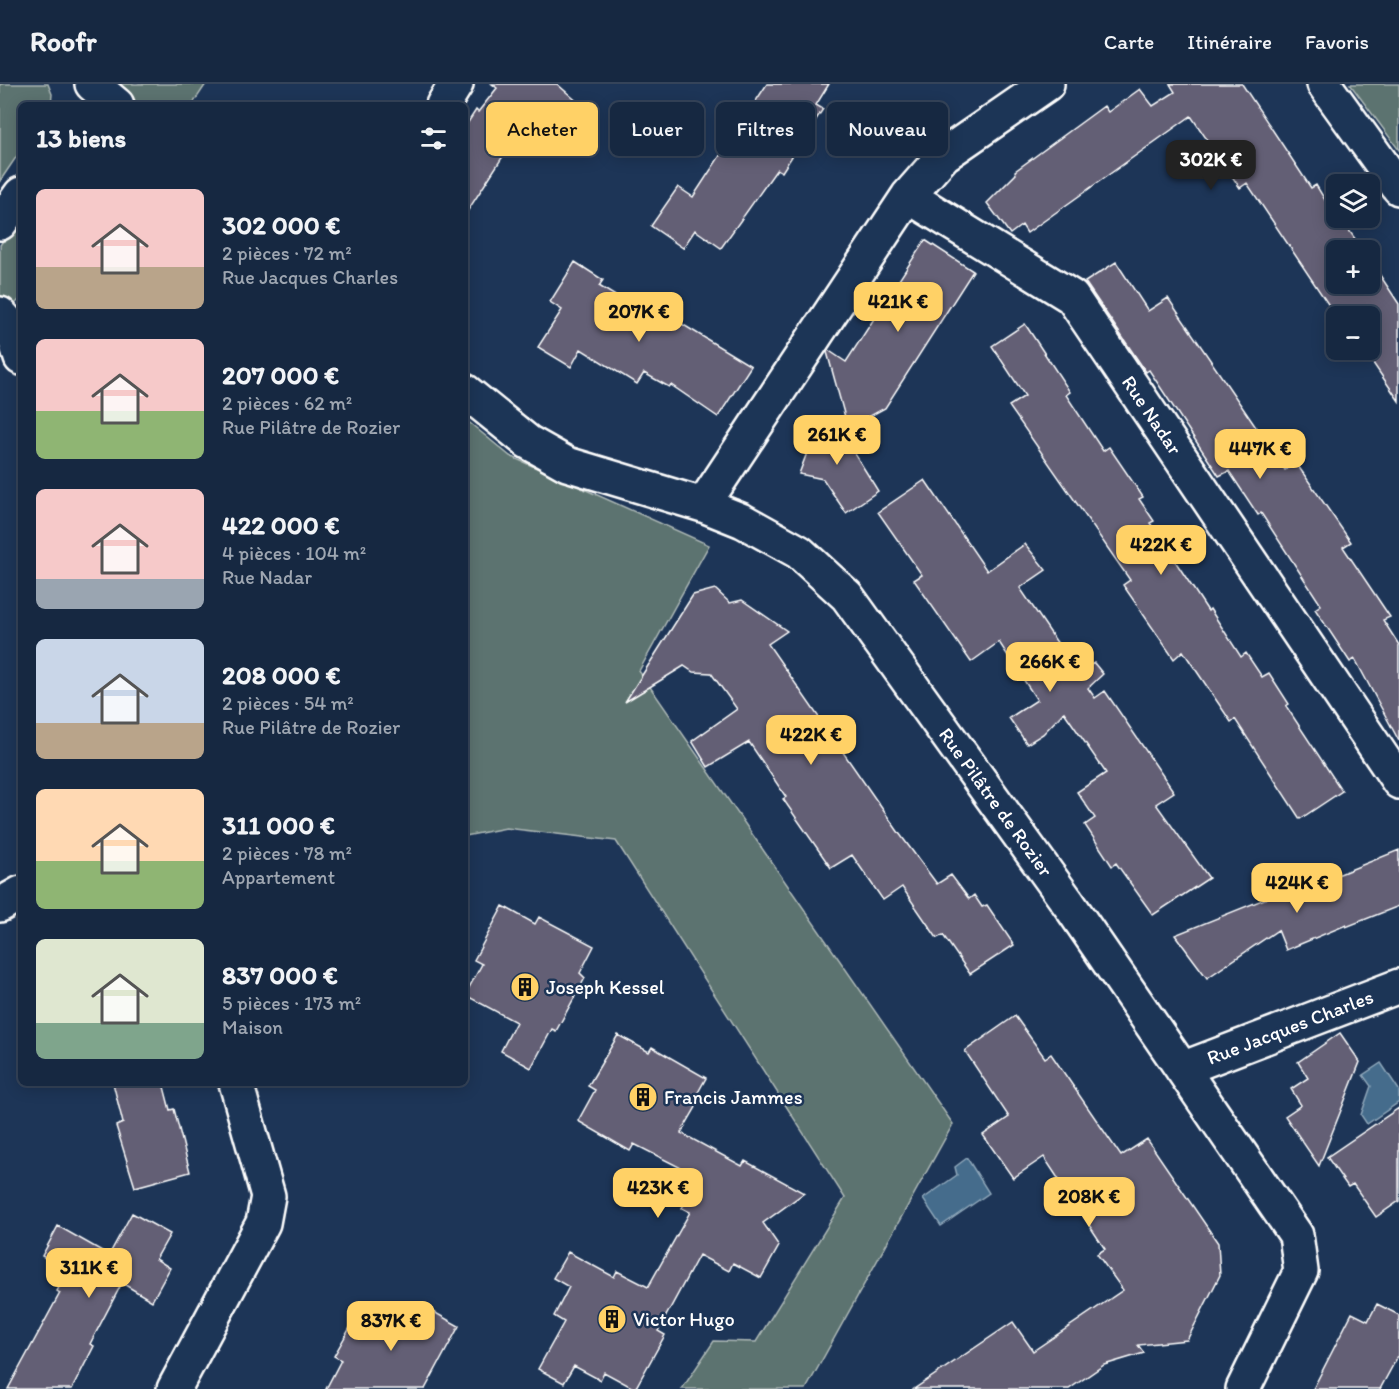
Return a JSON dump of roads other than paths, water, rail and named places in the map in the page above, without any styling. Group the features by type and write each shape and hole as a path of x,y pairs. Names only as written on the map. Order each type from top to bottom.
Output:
{"street":[{"path":"444,102 456,84"},
{"path":"704,505 908,196 944,155 1047,84"},
{"path":"1324,84 1399,188"},
{"name":"Rue Nadar","path":"908,196 1072,297 1399,782"},
{"path":"0,223 18,198"},
{"path":"0,314 11,326 18,348"},
{"name":"Rue Pilâtre de Rozier","path":"468,393 528,442 567,464 704,505 743,520 800,552 847,596 1045,870 1296,1235 1301,1271 1243,1389"},
{"path":"0,905 18,895"},
{"name":"Rue Jacques Charles","path":"1182,1069 1399,986"},
{"path":"174,1389 263,1223 268,1196 237,1086"}],"water":[{"path":"1381,1063 1399,1090 1399,1102 1367,1124 1361,1115 1371,1086 1363,1075"},
{"path":"967,1158 989,1193 941,1226 923,1199 957,1175 955,1167"}],"place":[{"name":"Joseph Kessel","path":"525,987"},
{"name":"Francis Jammes","path":"643,1097"},
{"name":"Victor Hugo","path":"612,1319"}]}
